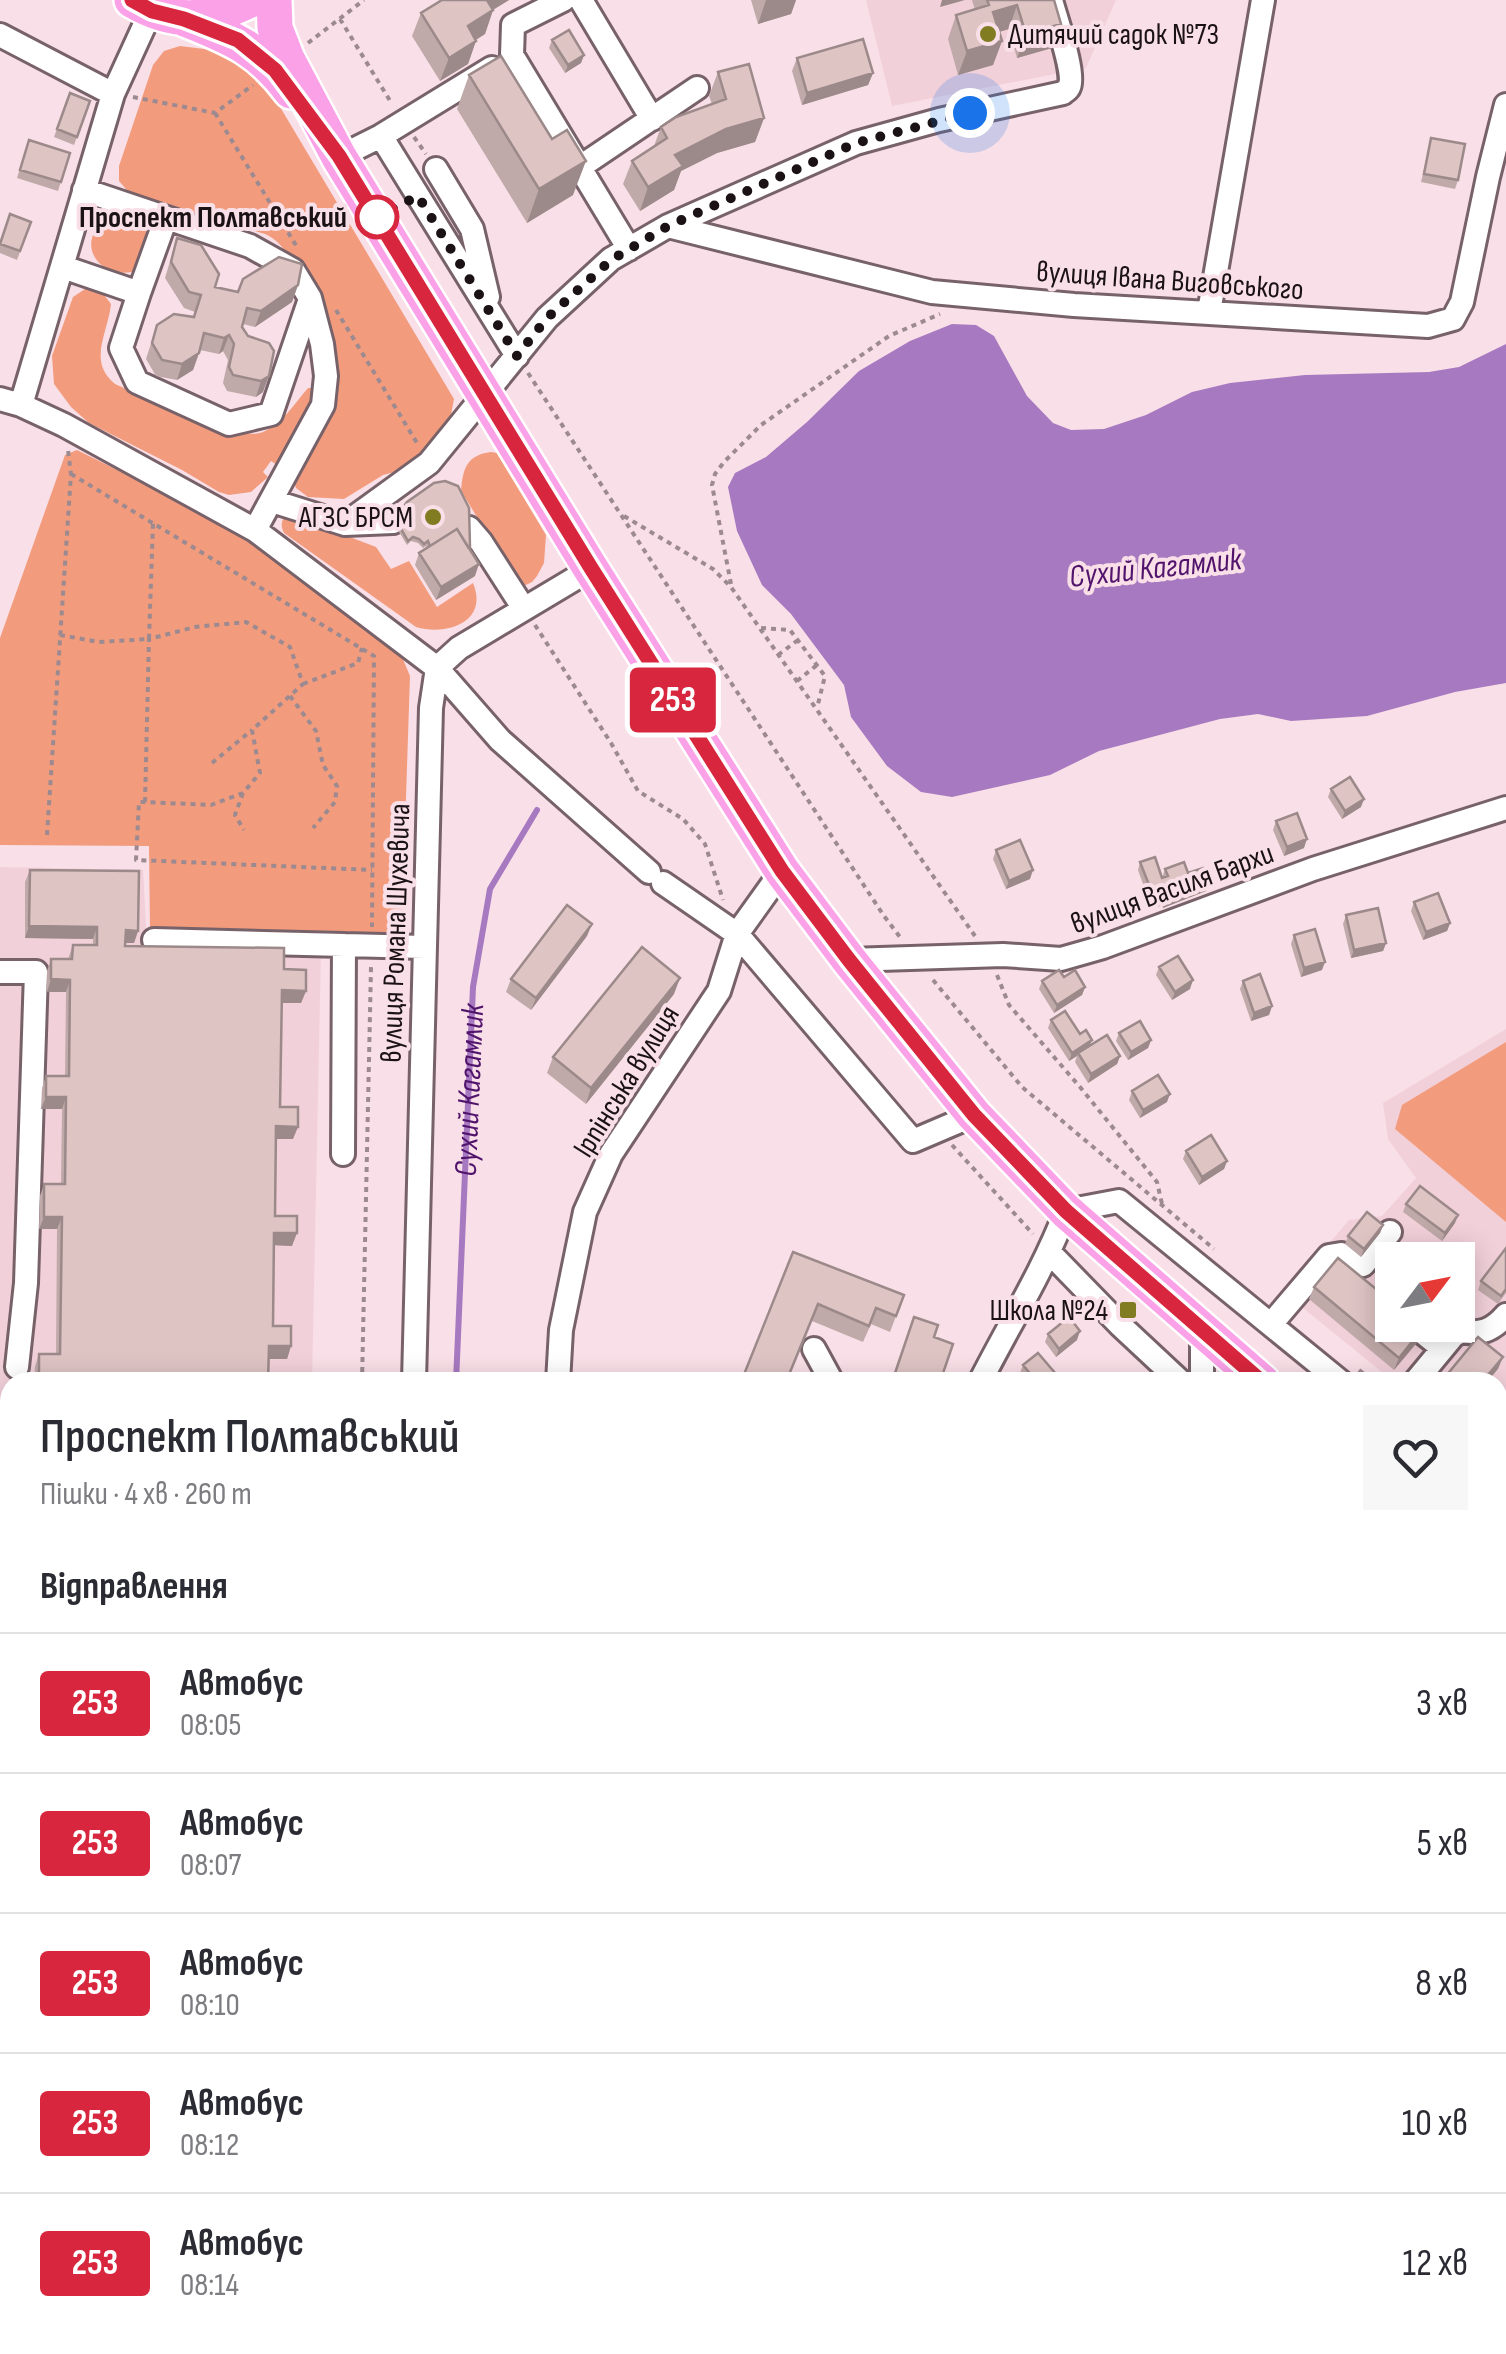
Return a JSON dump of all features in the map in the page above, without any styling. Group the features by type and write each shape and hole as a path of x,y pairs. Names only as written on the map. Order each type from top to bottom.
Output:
{"highway":[{"path":"156,10 218,15 250,0"},
{"path":"274,0 275,28 287,58 339,156 782,871 974,1115 1066,1211 1250,1372"},
{"path":"156,10 238,40 275,70 339,156"}],"street":[{"path":"345,524 429,463 547,318 611,260 668,226 856,143 938,120 1064,93 1071,84 1070,72 1051,0"},
{"path":"1208,312 1264,0"},
{"path":"630,249 512,56 514,25 579,1 652,119"},
{"path":"156,10 113,94 63,267 10,402 64,425 255,530 437,668 500,740 656,877 737,934 914,1141 974,1115"},
{"path":"0,35 113,94"},
{"path":"339,156 381,136 512,56"},
{"path":"580,167 696,88"},
{"name":"вулиця Івана Виговського","path":"668,226 932,292 1074,306 1428,326 1453,319 1462,302 1506,105"},
{"path":"381,136 517,356"},
{"path":"436,169 472,229 492,316"},
{"path":"84,190 250,246 293,270 319,297 326,376 323,406 255,530"},
{"path":"166,218 120,348 136,382 230,424 271,414 319,297"},
{"path":"63,267 139,293"},
{"path":"272,501 345,524 393,522"},
{"path":"469,528 524,609"},
{"path":"437,668 459,648 591,568"},
{"name":"вулиця Романа Шухевича","path":"414,1372 431,708 437,668"},
{"name":"вулиця Василя Бархи","path":"849,960 989,955 1060,959 1103,948 1314,869 1506,808"},
{"name":"Ірпінська вулиця","path":"559,1372 562,1330 585,1212 611,1154 720,991 737,934 782,871"},
{"path":"154,940 424,947"},
{"path":"343,1154 344,944"},
{"path":"0,972 36,972 26,1282 11,1369"},
{"path":"985,1372 1050,1253 1066,1211 1120,1201 1272,1324 1344,1372"},
{"path":"1272,1324 1329,1256 1341,1254 1364,1265 1390,1232"},
{"path":"1050,1253 1172,1372"},
{"path":"1329,1256 1367,1288"},
{"path":"1422,1372 1461,1331 1473,1333 1502,1324"},
{"path":"1202,1332 1202,1372"},
{"path":"1435,1342 1442,1348"},
{"path":"814,1349 827,1372"}],"path":[{"path":"340,19 436,169"},
{"path":"216,112 297,246"},
{"path":"731,587 712,486 724,462 761,425 889,336 981,296"},
{"path":"319,297 429,463"},
{"path":"517,356 884,916 916,958 1022,1087 1224,1257"},
{"path":"47,834 71,474 64,425"},
{"path":"71,474 374,656 362,1372"},
{"path":"620,513 713,570 731,587 989,955 1009,1005 1157,1182 1163,1206"},
{"path":"145,802 153,523"},
{"path":"524,609 638,791 684,819 706,844 737,934"},
{"path":"60,635 99,642 149,639 194,627 246,622 290,647 304,684"},
{"path":"758,628 790,630 817,665 824,676 817,708"},
{"path":"778,654 798,640"},
{"path":"212,763 304,684 358,663 362,648"},
{"path":"797,681 817,665"},
{"path":"290,696 316,732 323,764 337,786 335,802 313,828"},
{"path":"244,830 236,815 243,793 260,773 252,730"},
{"path":"243,793 211,805 139,802 136,860 372,870"},
{"path":"938,1130 1050,1253"}],"shaded area":[{"name":"Дитячий садок №73","path":"866,0 1116,0 1086,68 892,106"},
{"path":"180,46 229,52 261,75 454,399 447,436 399,471 383,475 344,499 308,497 296,488 293,480 323,429 339,383 335,352 325,322 287,254 265,234 132,196 119,181 119,166 153,65 164,51"},
{"path":"111,217 134,221 147,231 149,237 136,271 110,270 94,256 93,235"},
{"path":"85,289 101,291 111,304 101,347 102,366 107,375 115,384 168,408 250,434 270,428 308,388 314,388 301,428 277,465 271,461 263,472 268,477 251,492 219,492 89,423 71,407 54,384 52,356 73,297"},
{"path":"77,450 218,520 302,574 402,657 410,676 402,919 396,933 385,937 150,931 149,846 0,845 0,638 65,455"},
{"path":"497,453 546,535 544,563 526,585 517,582 461,491 471,460"},
{"path":"292,515 376,547 391,569 409,561 437,607 473,583 475,608 462,623 452,627 416,627 284,533 283,519"},
{"path":"0,867 143,870 147,945 321,950 312,1372 0,1372"},
{"path":"1506,1029 1506,1372 1382,1372 1286,1294 1349,1220 1382,1216 1416,1178 1388,1139 1383,1103"},
{"path":"1506,1042 1506,1222 1395,1129 1402,1105"}],"water":[{"path":"952,324 976,325 994,336 1027,396 1053,423 1071,430 1104,429 1146,415 1192,392 1230,383 1305,375 1429,372 1459,367 1506,344 1506,683 1455,692 1367,716 1291,721 1258,714 1220,719 1099,751 1050,775 952,797 921,792 887,766 851,717 844,685 791,614 762,585 737,531 728,487 735,473 766,457 859,371 910,341"}],"building":[{"path":"442,0 487,0 493,10 468,26 476,41 449,58 421,13"},
{"path":"987,0 1054,0 1061,24 1026,34 1017,5 993,12 1002,41 967,51 956,15 989,5"},
{"path":"569,30 584,55 568,65 552,40"},
{"path":"863,39 873,73 807,93 797,58"},
{"path":"501,56 552,139 567,130 586,161 539,189 469,75"},
{"path":"749,64 764,118 726,129 675,155 683,166 648,187 632,161 667,138 661,127 676,117 726,99 718,72"},
{"path":"70,93 90,101 77,137 57,129"},
{"path":"1431,138 1465,144 1458,180 1424,174"},
{"path":"29,140 70,153 61,182 20,170"},
{"path":"10,214 31,222 20,251 0,244"},
{"path":"177,238 201,245 219,274 215,287 238,292 243,279 279,257 302,264 298,285 261,311 247,308 242,327 248,336 269,343 274,351 269,376 261,381 233,375 229,367 234,344 229,335 224,338 204,333 199,353 182,364 162,360 152,343 157,325 174,314 194,317 201,295 189,292 171,262"},
{"name":"АГЗС БРСМ","path":"445,481 458,486 469,508 470,546 457,529 430,546 428,541 424,544 413,537 408,541 395,518 407,502 434,483"},
{"path":"457,529 479,564 441,587 419,553"},
{"path":"1350,777 1364,799 1345,811 1331,789"},
{"path":"1297,813 1307,839 1287,847 1276,821"},
{"path":"1020,840 1033,870 1009,881 996,850"},
{"path":"1155,857 1162,878 1168,876 1165,869 1184,862 1188,873 1203,868 1209,883 1155,900 1140,862"},
{"path":"30,870 139,871 138,931 126,930 125,946 284,948 284,969 306,970 306,991 282,990 280,1107 298,1107 298,1127 276,1126 275,1216 297,1216 297,1233 274,1233 273,1326 291,1326 291,1346 269,1346 268,1372 39,1372 39,1354 60,1354 62,1217 44,1217 44,1184 65,1184 66,1097 46,1097 46,1076 69,1076 70,980 51,979 51,959 72,959 73,945 97,945 97,927 29,926"},
{"path":"1438,893 1450,923 1426,932 1414,902"},
{"path":"567,905 592,924 536,998 511,979"},
{"path":"1378,908 1386,943 1354,950 1346,915"},
{"path":"1315,929 1325,962 1304,968 1294,935"},
{"path":"642,947 680,978 591,1088 553,1057"},
{"path":"1178,956 1193,980 1175,992 1159,967"},
{"path":"1059,970 1064,977 1075,970 1085,987 1057,1005 1042,981"},
{"path":"1260,974 1272,1006 1254,1013 1243,981"},
{"path":"1065,1011 1080,1034 1086,1030 1092,1040 1072,1053 1051,1020"},
{"path":"1140,1021 1151,1040 1131,1052 1119,1033"},
{"path":"1107,1035 1120,1056 1091,1074 1078,1053"},
{"path":"1158,1075 1170,1094 1143,1110 1132,1091"},
{"path":"1211,1135 1227,1161 1202,1177 1186,1151"},
{"path":"1420,1186 1458,1215 1445,1233 1406,1204"},
{"path":"1367,1212 1383,1225 1364,1249 1348,1236"},
{"path":"1506,1248 1506,1289 1501,1296 1481,1281"},
{"path":"793,1252 904,1295 896,1316 876,1308 869,1326 818,1304 790,1372 745,1372"},
{"path":"1338,1258 1375,1288 1375,1338 1314,1287"},
{"path":"914,1317 938,1325 934,1337 953,1344 943,1372 895,1372"},
{"path":"1069,1317 1080,1331 1059,1349 1048,1334"},
{"path":"1478,1337 1503,1357 1490,1372 1449,1372"},
{"path":"1380,1342 1412,1342 1399,1358"},
{"path":"1038,1353 1054,1372 1029,1372 1023,1365"}],"waterway":[{"name":"Сухий Кагамлик","path":"456,1372 473,987 490,889 537,810"}],"bus line":[{"name":"253","path":"132,0 152,11 238,40 275,70 339,156 782,871 974,1115 1066,1211 1250,1372"}],"place":[{"name":"Дитячий садок №73","path":"988,34"},
{"name":"Проспект Полтавський","path":"377,217"},
{"name":"АГЗС БРСМ","path":"433,517"},
{"name":"Школа №24","path":"1128,1310"}],"route":[{"path":"377,217 418,196 517,356 547,318 611,260 668,226 856,143 970,113"}]}
